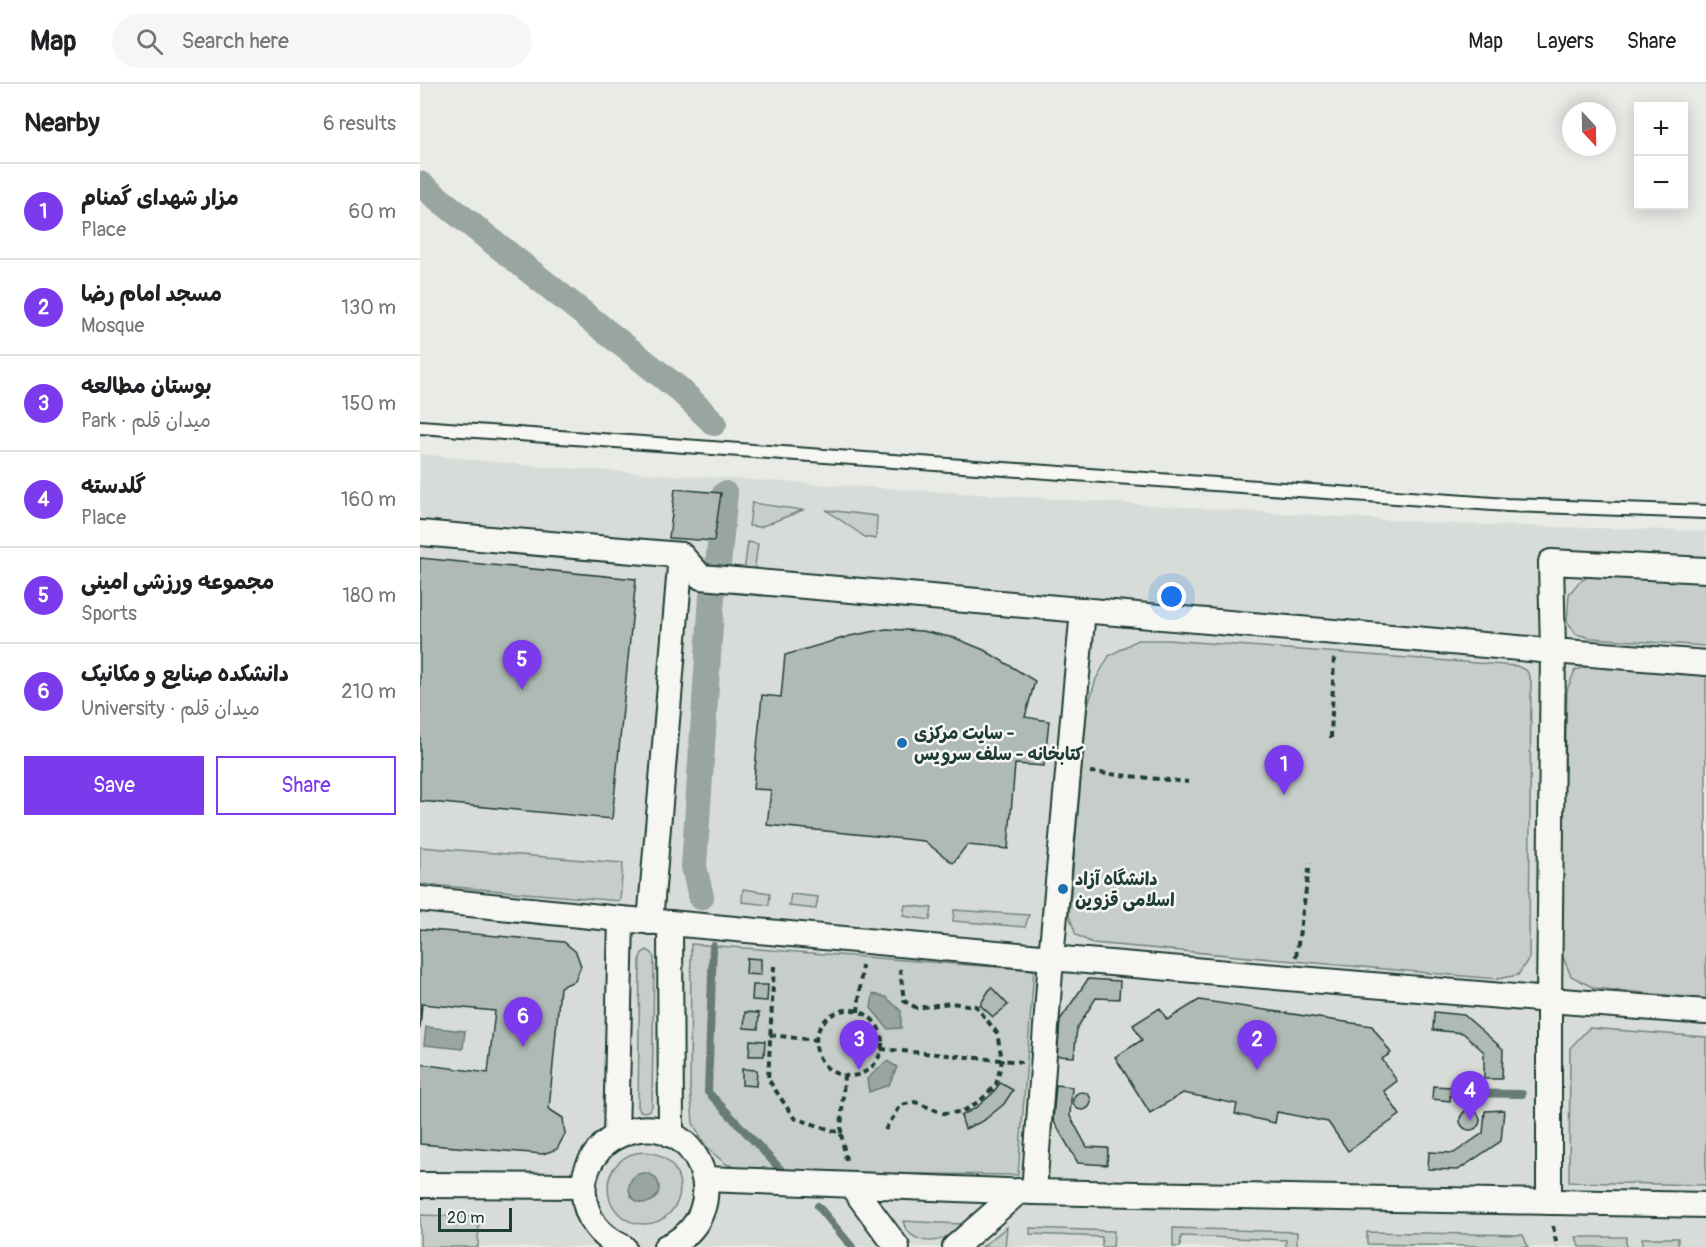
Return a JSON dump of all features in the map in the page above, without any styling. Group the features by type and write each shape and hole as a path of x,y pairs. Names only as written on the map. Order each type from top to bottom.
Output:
{"street":[{"path":"420,533 681,555 701,577 1706,663"},
{"path":"671,1135 660,922 681,555"},
{"path":"1549,1202 1553,651 1551,562 1706,570"},
{"path":"955,1247 1026,1192 1043,1065 1083,610"},
{"path":"420,900 1051,958 1706,1012"},
{"path":"616,1136 621,919"},
{"path":"621,1247 604,1237 592,1222 585,1205 583,1186 586,1171 593,1157 603,1145 616,1136 634,1130 653,1129 671,1135 683,1143 693,1153 705,1179 705,1200 698,1219 686,1235 667,1247"},
{"path":"705,1179 1026,1192 1706,1205"},
{"path":"420,1185 583,1186"},
{"path":"851,1185 897,1247"}],"lane":[{"path":"420,428 1495,504 1706,512"}],"path":[{"path":"1331,738 1335,633"},
{"path":"1068,770 1188,782"},
{"path":"1293,978 1310,863"},
{"path":"858,1012 864,941"},
{"path":"774,966 768,1079 794,1118 841,1133"},
{"path":"885,1130 901,1105 915,1102 943,1113 962,1112 981,1100 996,1085 1002,1060 997,1033 976,1006 950,1003 917,1008 904,1001 900,969"},
{"path":"851,1010 871,1019 878,1028 881,1049 878,1059 871,1067 851,1076 831,1071 823,1063 817,1054 816,1040 823,1023 831,1016 851,1010"},
{"path":"770,1035 816,1040"},
{"path":"881,1049 1043,1065"},
{"path":"844,1075 841,1133 851,1185"}],"shaded area":[{"name":"دانشگاه آزاد اسلامی قزوین","path":"420,454 534,466 1454,524 1706,531 1706,1247 420,1247"},
{"path":"752,503 803,510 760,527 749,526"},
{"path":"826,510 877,516 876,539 865,537"},
{"path":"748,542 758,544 754,572 744,572"},
{"path":"1594,573 1706,583 1706,646 1591,638 1576,634 1567,621 1569,594 1579,582"},
{"path":"1137,640 1167,640 1517,666 1527,671 1531,681 1529,958 1518,975 1497,979 1092,943 1076,935 1069,915 1087,709 1096,679 1109,656"},
{"path":"1593,665 1706,675 1706,999 1594,988 1571,976 1560,950 1567,690 1575,670"},
{"path":"420,847 623,863 620,901 420,884"},
{"path":"743,889 770,893 769,905 742,902"},
{"path":"791,894 818,897 816,909 789,906"},
{"path":"905,905 932,908 930,920 903,916"},
{"path":"954,910 1029,915 1025,927 953,921"},
{"path":"691,944 1034,970 1018,1175 843,1173 760,1175 726,1164 707,1148 693,1123 690,1087"},
{"path":"647,950 652,953 654,959 652,1106 645,1112 640,1111 638,1106 640,958"},
{"path":"873,994 886,997 901,1011 901,1028 888,1029 871,1008"},
{"path":"426,1027 465,1031 463,1049 424,1045"},
{"path":"1589,1028 1706,1037 1706,1185 1569,1182 1570,1048"},
{"path":"887,1061 897,1067 889,1085 869,1092 867,1079"},
{"path":"644,1152 658,1155 670,1162 677,1174 680,1188 677,1202 670,1214 658,1221 644,1224 630,1221 618,1214 611,1202 608,1188 611,1174 618,1162 630,1155"},
{"path":"644,1173 655,1177 659,1188 655,1199 644,1203 633,1199 629,1188 633,1177"},
{"path":"420,1215 479,1217 478,1247 420,1247"},
{"path":"903,1221 960,1224 946,1237 929,1241 913,1236"},
{"path":"1007,1227 1005,1247 982,1247"},
{"path":"1030,1228 1114,1231 1113,1247 1102,1247 1102,1237 1030,1234"},
{"path":"1173,1228 1297,1232 1297,1247 1286,1247 1286,1240 1181,1236 1180,1247 1173,1247"},
{"path":"1367,1232 1523,1235 1528,1247 1367,1244"},
{"path":"1576,1237 1626,1237 1626,1247 1579,1247"},
{"path":"1642,1238 1678,1238 1678,1247 1642,1247"}],"building":[{"path":"675,489 721,493 714,541 669,538"},
{"path":"420,558 636,579 612,819 420,801"},
{"name":"سایت مرکزی - کتابخانه - سلف سرویس","path":"886,629 922,631 955,638 984,650 1035,681 1025,717 1049,721 1044,766 1015,764 1008,849 967,845 953,863 924,841 767,825 771,790 753,789 762,695 781,697 785,655 850,636"},
{"path":"420,929 564,942 576,952 581,966 575,981 560,987 549,1109 563,1118 565,1134 557,1149 543,1154 420,1144 420,1064 488,1073 495,1011 422,1004 420,1029"},
{"path":"747,958 761,959 761,975 746,974"},
{"path":"1088,979 1120,981 1119,999 1096,998 1077,1028 1074,1057 1057,1056 1060,1020"},
{"path":"753,985 768,985 767,1001 752,1000"},
{"path":"991,987 1008,1005 993,1017 980,1005"},
{"path":"1199,1000 1372,1026 1391,1053 1382,1059 1397,1081 1384,1091 1400,1115 1348,1151 1328,1122 1277,1112 1275,1123 1235,1114 1237,1104 1183,1093 1150,1113 1115,1057 1142,1040 1133,1025 1160,1008 1167,1020"},
{"path":"745,1012 759,1013 758,1029 744,1028"},
{"path":"1434,1012 1464,1015 1503,1049 1502,1079 1484,1079 1484,1052 1463,1033 1433,1030"},
{"path":"750,1040 765,1041 764,1056 749,1056"},
{"path":"742,1069 757,1070 756,1086 742,1085"},
{"path":"1000,1083 1013,1090 1004,1104 983,1121 965,1129 961,1116 977,1107 992,1094"},
{"path":"1056,1085 1072,1087 1070,1116 1087,1147 1108,1148 1107,1165 1078,1163 1053,1120"},
{"path":"1433,1086 1451,1087 1450,1101 1432,1099"},
{"path":"1082,1092 1088,1095 1091,1101 1088,1107 1082,1110 1076,1107 1073,1101 1076,1095"},
{"path":"1470,1110 1477,1113 1480,1120 1477,1127 1470,1130 1463,1127 1460,1120 1463,1113"},
{"path":"1504,1110 1501,1141 1458,1170 1428,1169 1429,1152 1454,1153 1483,1133 1485,1111"}],"waterway":[{"path":"420,184 680,390 714,423"},
{"path":"718,565 725,494"},
{"path":"701,897 694,867 712,596"},
{"path":"713,946 708,1092 783,1172"},
{"path":"1452,1093 1522,1094"},
{"path":"818,1206 852,1247"}],"place":[{"name":"مجموعه ورزشی امینی","path":"522,690"},
{"name":"سایت مرکزی - کتابخانه - سلف سرویس","path":"902,743"},
{"name":"مزار شهدای گمنام","path":"1284,795"},
{"name":"دانشگاه آزاد اسلامی قزوین","path":"1063,889"},
{"name":"دانشکده صنایع و مکانیک","path":"523,1047"},
{"name":"بوستان مطالعه","path":"859,1070"},
{"name":"مسجد امام رضا","path":"1257,1070"},
{"name":"گلدسته","path":"1470,1121"}]}
